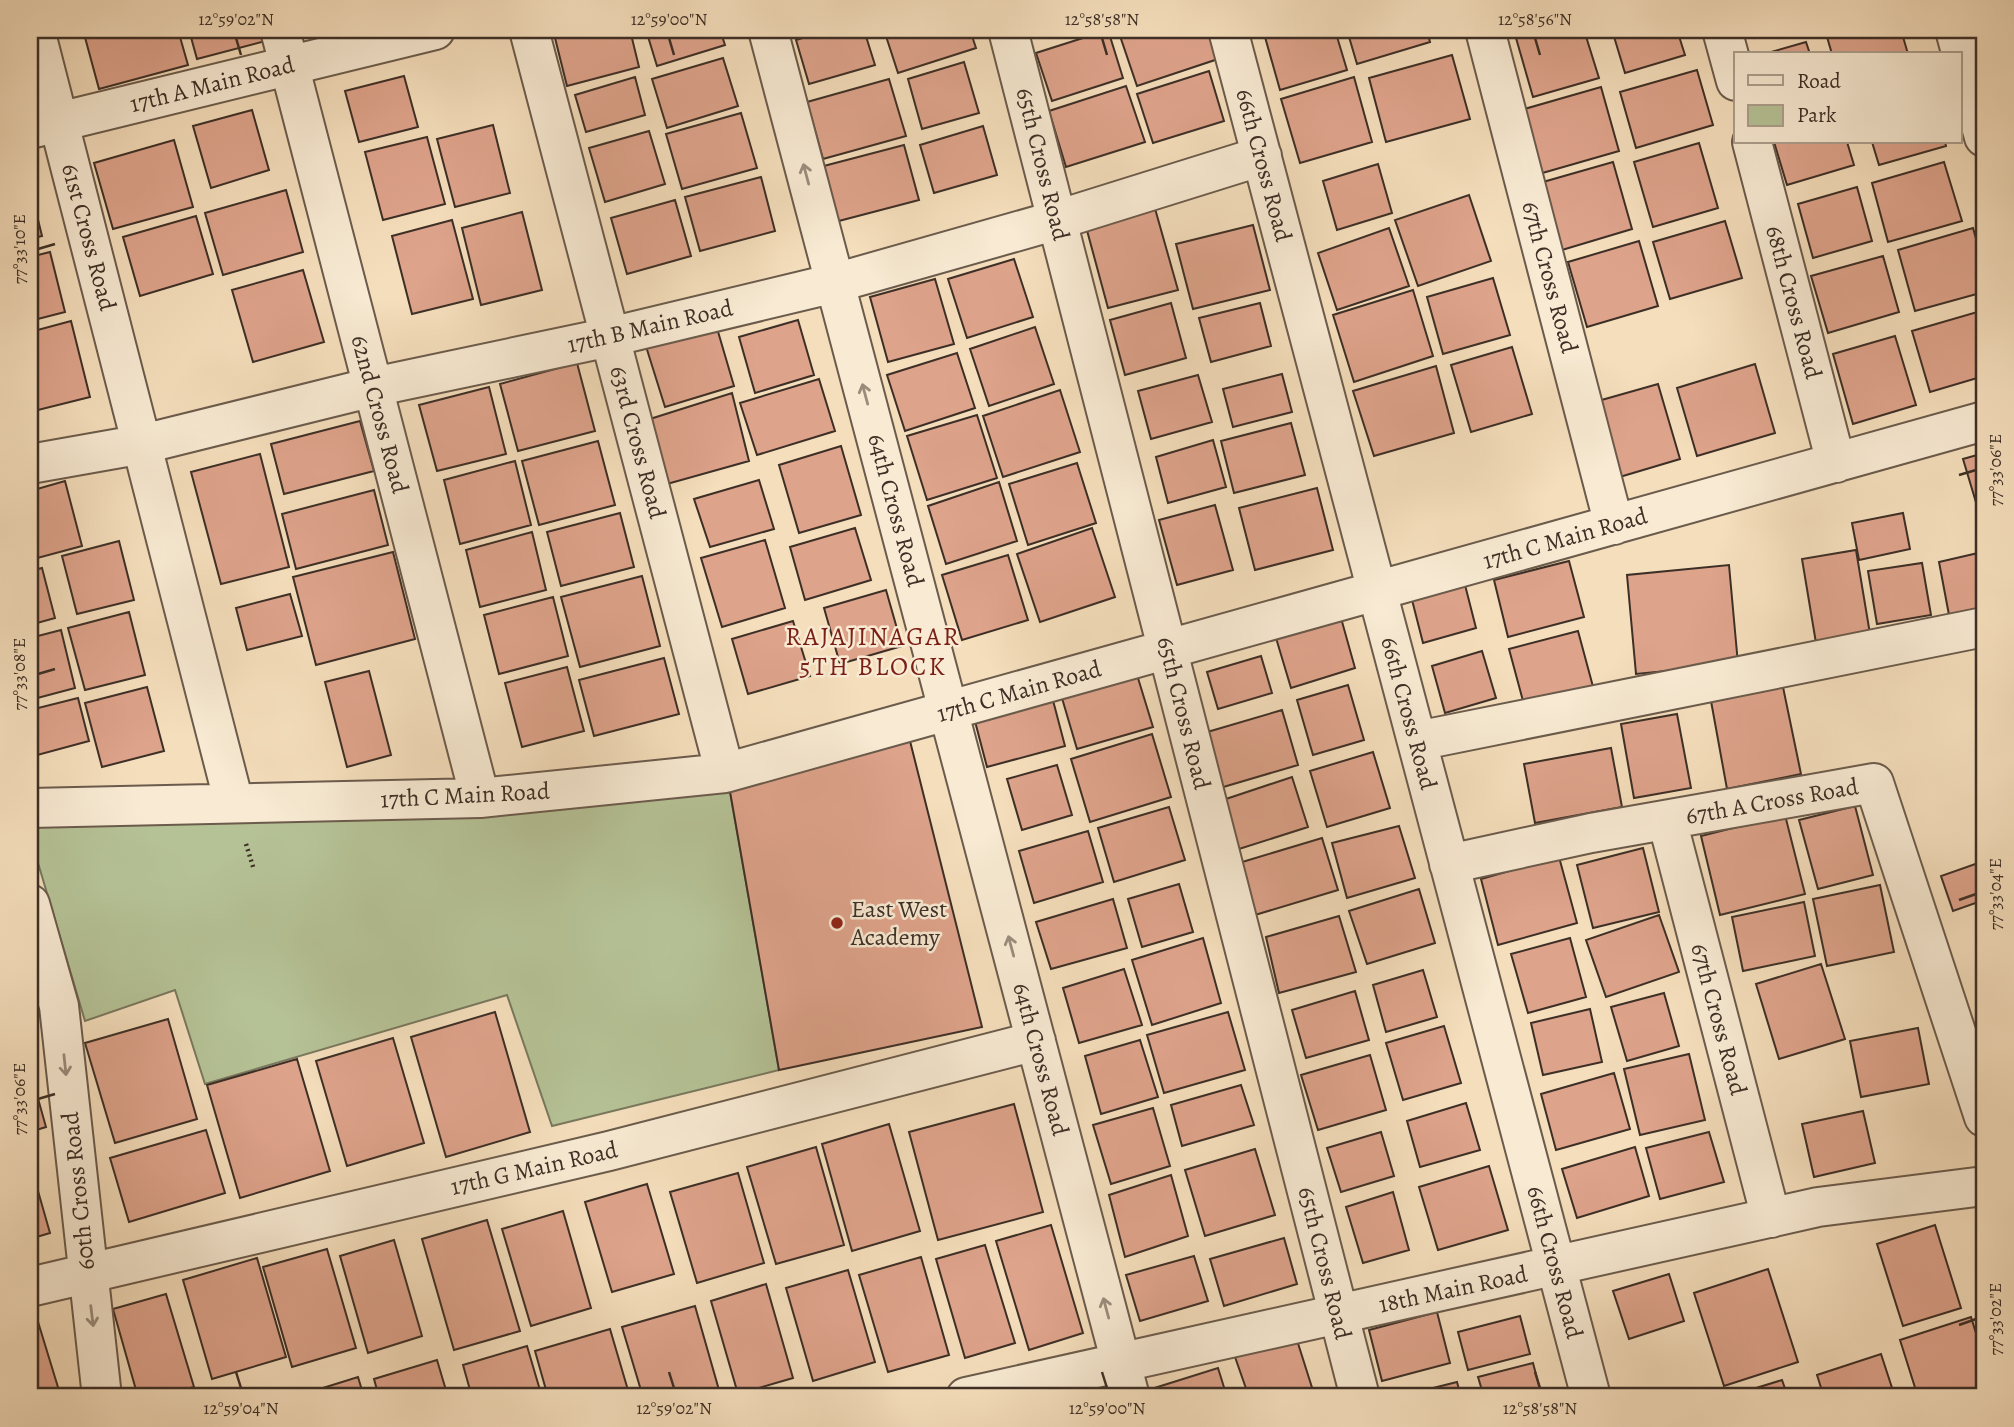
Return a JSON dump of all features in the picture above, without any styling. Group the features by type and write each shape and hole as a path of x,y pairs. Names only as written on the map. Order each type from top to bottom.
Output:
{"street":[{"name":"61st Cross Road","path":"35,30 44,126 143,444 234,803"},
{"name":"17th A Main Road","path":"44,126 285,48 435,30"},
{"name":"63rd Cross Road","path":"529,30 725,773"},
{"name":"64th Cross Road","path":"768,30 1126,1380"},
{"name":"65th Cross Road","path":"1008,30 1360,1397"},
{"name":"66th Cross Road","path":"1228,30 1591,1397"},
{"name":"67th Cross Road","path":"1485,30 1614,525"},
{"path":"1722,30 1734,74"},
{"path":"1955,30 1961,52"},
{"name":"62nd Cross Road","path":"285,48 480,799"},
{"path":"1962,56 1984,138"},
{"name":"68th Cross Road","path":"1753,144 1836,463"},
{"name":"17th B Main Road","path":"30,464 143,444 373,387 610,337 835,283 1057,220 1262,156"},
{"name":"17th C Main Road","path":"30,808 480,799 725,773 1984,421"},
{"path":"1416,741 1984,627"},
{"name":"67th A Cross Road","path":"1449,864 1591,833 1874,783 1984,1117"},
{"name":"67th Cross Road","path":"1667,820 1771,1218"},
{"name":"60th Cross Road","path":"30,904 44,1009 87,1273 102,1397"},
{"name":"17th G Main Road","path":"30,1287 609,1151 1036,1041"},
{"name":"18th Main Road","path":"966,1397 1126,1380 1338,1314 1818,1207 1984,1186"}],"green space":[{"path":"729,786 779,1070 552,1126 507,995 205,1084 175,990 85,1021 30,836 30,828 69,814 484,817"}],"building":[{"path":"83,30 178,30 188,65 99,89"},
{"path":"189,30 271,30 273,39 197,59"},
{"path":"553,30 630,30 639,67 567,86"},
{"path":"646,30 720,30 725,45 657,66"},
{"path":"829,30 864,30 875,65 809,84 796,40"},
{"path":"884,30 970,30 976,48 898,73"},
{"path":"1044,30 1064,30 1046,35"},
{"path":"1108,30 1123,78 1052,101 1036,53"},
{"path":"1118,30 1209,30 1218,59 1137,86"},
{"path":"1263,30 1335,30 1347,70 1280,90"},
{"path":"1347,30 1427,30 1430,42 1357,64"},
{"path":"1545,30 1584,30 1599,78 1533,97 1516,38"},
{"path":"1612,30 1677,30 1685,55 1625,73"},
{"path":"1752,30 1783,30 1755,38"},
{"path":"1825,30 1901,30 1907,52 1831,52"},
{"path":"1806,42 1809,52 1771,52"},
{"path":"1452,55 1470,119 1386,142 1369,78"},
{"path":"723,58 738,106 667,128 652,79"},
{"path":"964,62 979,113 922,129 908,79"},
{"path":"1697,70 1713,125 1636,148 1620,92"},
{"path":"1209,71 1224,121 1153,143 1137,94"},
{"path":"404,76 418,127 359,142 345,91"},
{"path":"635,77 645,115 586,132 575,95"},
{"path":"1354,77 1372,142 1300,163 1281,99"},
{"path":"889,79 906,136 823,159 807,102"},
{"path":"1126,86 1145,142 1066,167 1049,111"},
{"path":"1601,87 1619,151 1539,174 1521,110"},
{"path":"252,110 269,170 211,188 193,126"},
{"path":"741,113 757,168 682,189 666,134"},
{"path":"493,125 510,193 455,207 437,139"},
{"path":"983,126 997,175 934,193 920,145"},
{"path":"649,131 665,184 605,202 589,148"},
{"path":"427,137 445,204 383,220 365,152"},
{"path":"174,140 193,207 113,229 94,163"},
{"path":"1699,143 1718,208 1653,227 1634,162"},
{"path":"1775,144 1848,144 1854,165 1787,185"},
{"path":"1873,144 1946,144 1946,146 1879,165"},
{"path":"904,145 919,200 835,222 820,167"},
{"path":"1613,162 1632,229 1562,250 1543,182"},
{"path":"1944,162 1962,221 1888,242 1872,183"},
{"path":"1378,164 1392,213 1337,230 1323,181"},
{"path":"761,177 775,231 700,251 685,197"},
{"path":"30,187 42,236 30,239"},
{"path":"1857,187 1872,241 1813,258 1798,204"},
{"path":"286,190 303,252 223,275 205,213"},
{"path":"1469,195 1491,261 1418,286 1395,220"},
{"path":"675,200 691,256 627,274 611,218"},
{"path":"1154,205 1178,290 1108,308 1085,223"},
{"path":"522,212 542,290 481,305 462,228"},
{"path":"196,216 213,274 140,296 123,237"},
{"path":"452,220 473,299 412,314 392,236"},
{"path":"1725,221 1742,278 1670,299 1653,242"},
{"path":"1253,225 1270,290 1193,309 1176,244"},
{"path":"1389,228 1409,286 1337,310 1318,253"},
{"path":"1973,228 1984,267 1984,292 1915,311 1898,250"},
{"path":"1639,241 1658,306 1587,327 1568,262"},
{"path":"50,252 65,312 30,321 30,257"},
{"path":"1883,256 1899,312 1828,333 1811,276"},
{"path":"1014,259 1033,317 967,338 948,279"},
{"path":"303,270 324,342 253,362 232,290"},
{"path":"1493,278 1510,335 1443,354 1427,297"},
{"path":"935,279 954,344 888,362 870,297"},
{"path":"1413,290 1433,356 1354,382 1333,315"},
{"path":"1171,303 1186,358 1125,375 1110,320"},
{"path":"1260,303 1271,346 1211,362 1199,318"},
{"path":"1984,310 1984,376 1930,392 1912,331"},
{"path":"714,318 734,386 665,407 644,340"},
{"path":"798,320 814,375 755,393 739,337"},
{"path":"71,321 90,397 30,412 30,332"},
{"path":"1035,327 1054,384 989,406 970,349"},
{"path":"1895,336 1916,405 1853,424 1833,354"},
{"path":"1512,347 1532,414 1471,432 1451,365"},
{"path":"957,353 975,408 905,431 887,375"},
{"path":"577,363 595,431 518,451 500,384"},
{"path":"1755,364 1775,433 1697,456 1677,388"},
{"path":"1436,366 1454,433 1374,456 1353,391"},
{"path":"1282,374 1292,412 1233,427 1223,389"},
{"path":"1198,375 1212,422 1151,439 1138,391"},
{"path":"819,379 835,431 757,455 740,403"},
{"path":"1658,384 1680,459 1613,479 1591,403"},
{"path":"489,387 506,454 437,471 419,405"},
{"path":"1060,390 1080,452 1003,477 983,416"},
{"path":"732,393 749,461 667,484 650,419"},
{"path":"977,415 997,478 927,500 907,436"},
{"path":"360,421 374,471 284,494 271,444"},
{"path":"1291,423 1305,475 1234,493 1221,441"},
{"path":"1213,440 1226,487 1168,503 1156,457"},
{"path":"598,441 615,505 539,525 522,461"},
{"path":"841,446 861,515 799,533 779,465"},
{"path":"1984,453 1984,529 1963,459"},
{"path":"260,454 289,567 221,584 191,472"},
{"path":"515,461 531,525 460,544 444,480"},
{"path":"1077,463 1096,523 1028,545 1009,484"},
{"path":"759,480 774,529 710,547 694,499"},
{"path":"65,481 82,546 30,560 30,491"},
{"path":"999,482 1017,541 946,564 928,506"},
{"path":"1317,488 1333,550 1255,570 1239,508"},
{"path":"374,490 388,545 296,569 282,514"},
{"path":"1215,505 1233,570 1177,585 1159,520"},
{"path":"620,513 634,567 561,586 547,532"},
{"path":"1903,513 1910,549 1859,560 1852,523"},
{"path":"855,528 871,580 805,600 790,547"},
{"path":"1092,528 1115,597 1040,622 1017,554"},
{"path":"532,532 546,590 480,607 466,550"},
{"path":"765,540 785,608 722,627 701,558"},
{"path":"119,541 134,600 77,614 62,556"},
{"path":"1856,550 1870,634 1816,643 1802,559"},
{"path":"393,552 415,639 316,665 293,577"},
{"path":"1978,553 1984,583 1984,607 1949,615 1939,562"},
{"path":"1008,555 1028,620 962,640 942,575"},
{"path":"1569,561 1584,617 1508,637 1494,580"},
{"path":"1922,563 1931,615 1877,624 1868,571"},
{"path":"1729,565 1738,664 1636,674 1627,575"},
{"path":"42,568 55,618 30,625 30,571"},
{"path":"642,576 660,646 580,667 561,597"},
{"path":"1464,581 1476,628 1423,643 1411,596"},
{"path":"886,590 902,646 840,664 824,608"},
{"path":"290,594 302,636 247,650 236,608"},
{"path":"553,597 568,656 499,674 484,615"},
{"path":"129,612 145,675 85,690 68,628"},
{"path":"1341,618 1355,668 1291,688 1276,638"},
{"path":"793,621 810,676 748,694 732,639"},
{"path":"61,630 75,688 30,700 30,638"},
{"path":"1578,631 1595,694 1526,712 1509,649"},
{"path":"1984,644 1984,665 1977,646"},
{"path":"1482,651 1496,698 1445,713 1432,666"},
{"path":"1261,656 1272,693 1218,709 1207,672"},
{"path":"664,658 679,714 594,736 579,680"},
{"path":"1134,665 1153,727 1077,749 1059,688"},
{"path":"567,667 584,731 522,747 505,683"},
{"path":"369,671 391,755 347,767 325,682"},
{"path":"1348,685 1364,740 1313,755 1297,700"},
{"path":"147,687 164,751 102,767 85,703"},
{"path":"1783,687 1801,774 1727,789 1711,701"},
{"path":"1050,689 1065,746 987,767 972,710"},
{"path":"78,698 89,741 30,757 30,710"},
{"path":"1282,710 1298,765 1220,788 1204,733"},
{"path":"1677,714 1691,788 1634,798 1621,724"},
{"path":"1152,734 1171,797 1090,822 1071,759"},
{"path":"910,741 982,1027 779,1070 729,786"},
{"path":"1611,748 1622,807 1535,823 1524,764"},
{"path":"1373,752 1390,808 1327,827 1310,771"},
{"path":"1057,765 1072,815 1022,830 1007,779"},
{"path":"1292,777 1308,827 1239,849 1223,800"},
{"path":"1855,806 1873,875 1818,889 1799,820"},
{"path":"1169,807 1185,860 1114,882 1098,828"},
{"path":"1785,815 1805,894 1720,915 1701,836"},
{"path":"1399,826 1415,878 1347,898 1332,843"},
{"path":"1088,831 1103,882 1034,903 1019,851"},
{"path":"1322,838 1338,890 1255,915 1239,863"},
{"path":"1643,848 1659,912 1593,928 1577,865"},
{"path":"1559,857 1577,923 1498,945 1481,879"},
{"path":"1984,861 1984,900 1953,911 1941,876"},
{"path":"1179,884 1193,932 1142,947 1128,899"},
{"path":"1880,885 1894,952 1827,966 1813,899"},
{"path":"1419,889 1435,943 1367,964 1349,911"},
{"path":"1113,899 1127,948 1051,969 1036,922"},
{"path":"1804,902 1815,956 1743,971 1732,917"},
{"path":"1984,913 1984,932 1979,915"},
{"path":"1659,915 1679,972 1606,997 1586,940"},
{"path":"1339,916 1356,972 1279,993 1266,937"},
{"path":"1203,938 1221,1003 1152,1025 1132,960"},
{"path":"1570,938 1586,997 1528,1013 1511,954"},
{"path":"1821,964 1845,1039 1779,1059 1756,984"},
{"path":"1124,969 1142,1025 1079,1043 1063,988"},
{"path":"1423,970 1437,1017 1386,1032 1373,985"},
{"path":"1355,991 1369,1040 1306,1058 1292,1010"},
{"path":"1664,993 1679,1046 1627,1061 1611,1007"},
{"path":"1590,1009 1602,1062 1543,1075 1531,1023"},
{"path":"495,1012 530,1132 446,1157 411,1037"},
{"path":"1228,1012 1245,1070 1164,1093 1147,1035"},
{"path":"168,1019 197,1119 115,1143 85,1043"},
{"path":"1444,1026 1461,1083 1403,1100 1386,1043"},
{"path":"1918,1028 1929,1084 1861,1097 1850,1041"},
{"path":"393,1038 424,1143 347,1166 316,1061"},
{"path":"1140,1040 1158,1097 1101,1114 1085,1056"},
{"path":"1689,1054 1705,1120 1640,1135 1624,1069"},
{"path":"1370,1055 1386,1110 1318,1130 1301,1075"},
{"path":"297,1059 330,1171 240,1198 207,1085"},
{"path":"30,1070 46,1127 30,1132"},
{"path":"1614,1073 1630,1129 1556,1150 1541,1094"},
{"path":"1241,1085 1254,1125 1182,1146 1171,1105"},
{"path":"1466,1103 1480,1150 1420,1167 1407,1121"},
{"path":"1014,1104 1043,1212 938,1240 909,1132"},
{"path":"1153,1108 1170,1166 1111,1184 1093,1125"},
{"path":"1863,1111 1875,1163 1814,1177 1802,1124"},
{"path":"889,1124 920,1231 852,1251 822,1144"},
{"path":"206,1130 225,1193 129,1222 110,1158"},
{"path":"1381,1132 1394,1176 1341,1192 1327,1148"},
{"path":"1709,1132 1724,1182 1660,1199 1646,1148"},
{"path":"816,1147 844,1245 776,1264 747,1167"},
{"path":"1635,1147 1649,1196 1577,1218 1562,1169"},
{"path":"1255,1149 1275,1215 1205,1236 1185,1170"},
{"path":"30,1163 50,1233 30,1239"},
{"path":"1489,1166 1508,1230 1438,1250 1419,1187"},
{"path":"738,1173 764,1263 697,1283 670,1192"},
{"path":"1171,1175 1188,1236 1125,1257 1109,1195"},
{"path":"647,1184 674,1274 612,1292 585,1202"},
{"path":"1393,1192 1409,1250 1363,1263 1346,1207"},
{"path":"563,1211 591,1308 531,1326 502,1229"},
{"path":"487,1220 520,1331 454,1350 422,1239"},
{"path":"1051,1225 1083,1333 1029,1350 996,1241"},
{"path":"1935,1225 1961,1308 1903,1326 1877,1244"},
{"path":"1284,1238 1297,1284 1224,1306 1210,1259"},
{"path":"394,1240 422,1336 368,1353 340,1256"},
{"path":"985,1245 1015,1343 965,1358 936,1259"},
{"path":"327,1249 356,1348 292,1367 263,1267"},
{"path":"1194,1256 1208,1301 1140,1321 1126,1275"},
{"path":"921,1257 949,1355 888,1372 859,1275"},
{"path":"257,1258 286,1357 212,1379 183,1280"},
{"path":"1768,1269 1798,1362 1724,1386 1694,1293"},
{"path":"848,1270 875,1362 813,1381 786,1288"},
{"path":"1669,1274 1684,1321 1629,1339 1613,1291"},
{"path":"766,1284 793,1378 738,1394 711,1301"},
{"path":"166,1294 194,1387 157,1397 138,1397 113,1309"},
{"path":"695,1306 721,1397 643,1397 622,1327"},
{"path":"35,1312 61,1397 30,1397 30,1313"},
{"path":"1437,1312 1450,1363 1382,1381 1369,1330"},
{"path":"1520,1316 1530,1354 1468,1370 1458,1332"},
{"path":"1971,1317 1984,1359 1984,1397 1918,1397 1900,1340"},
{"path":"610,1329 630,1397 548,1397 535,1351"},
{"path":"1296,1337 1315,1397 1249,1397 1235,1357"},
{"path":"527,1346 542,1397 472,1397 463,1365"},
{"path":"1881,1354 1895,1397 1824,1397 1817,1375"},
{"path":"437,1360 448,1397 379,1397 374,1379"},
{"path":"1533,1363 1542,1397 1484,1397 1478,1377"},
{"path":"1218,1368 1227,1397 1147,1397 1145,1391"},
{"path":"358,1377 364,1397 294,1397"},
{"path":"1782,1380 1788,1397 1727,1397"},
{"path":"1457,1382 1461,1397 1397,1397"},
{"path":"273,1391 274,1397 252,1397"}],"place":[{"name":"East West Academy","path":"837,923"}],"district":[{"name":"RAJAJINAGAR 5TH BLOCK","path":"873,651"}]}
